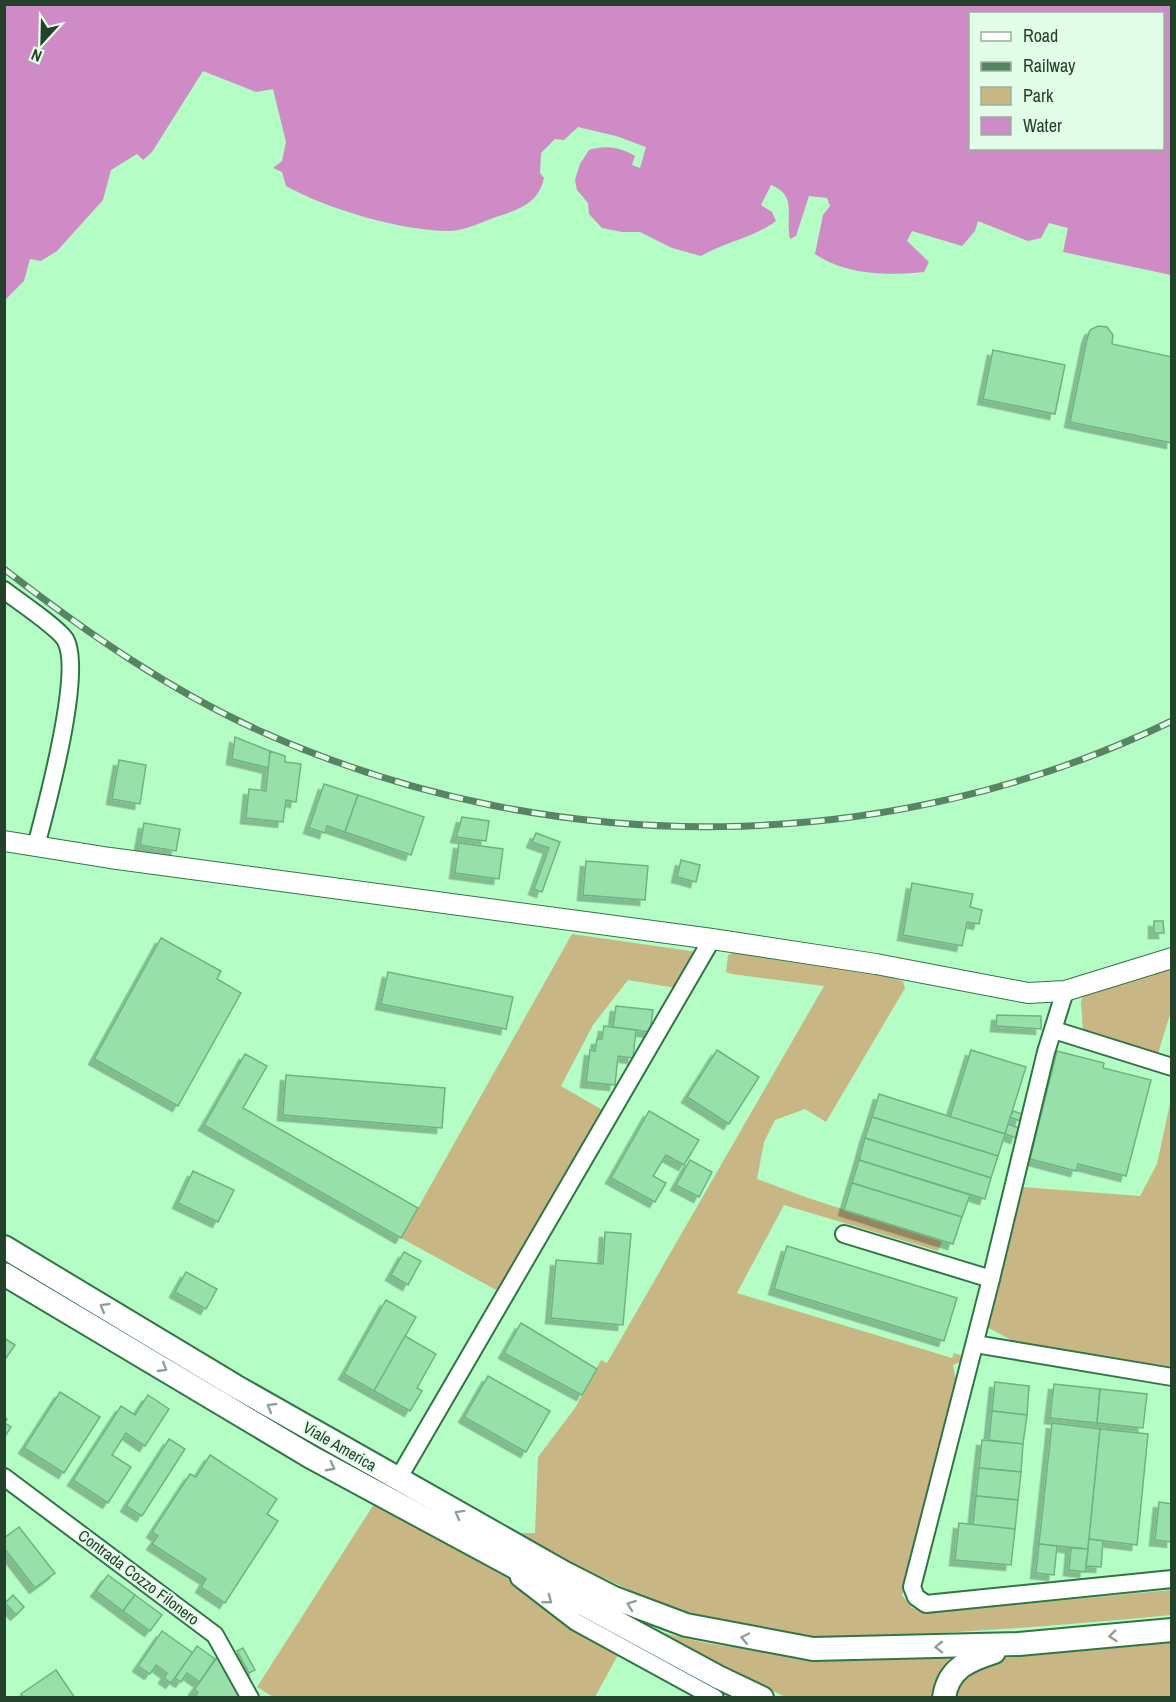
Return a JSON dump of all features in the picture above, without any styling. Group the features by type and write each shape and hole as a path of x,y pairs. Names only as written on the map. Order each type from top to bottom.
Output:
{"main road":[{"name":"Viale America","path":"4,1247 235,1386 614,1598 686,1625 754,1640 813,1649 1019,1644"},
{"name":"Viale America","path":"4,1274 289,1444 718,1677 762,1698"},
{"path":"944,1698 952,1675 962,1663 1019,1644 1172,1630"}],"street":[{"path":"4,590 65,640 71,668 58,763 36,846"},
{"path":"4,841 712,939 876,964 1000,990 1028,993 1065,991 1172,958"},
{"path":"398,1479 712,939"},
{"path":"1065,991 1046,1052 975,1344 912,1587 916,1598 926,1604 1172,1579"},
{"path":"1054,1030 1172,1066"},
{"path":"844,1234 991,1279"},
{"path":"975,1344 1172,1377"},
{"name":"Contrada Cozzo Filonero","path":"8,1484 215,1635 250,1698"},
{"path":"486,1551 576,1622 715,1698"}],"green space":[{"path":"572,934 697,952 676,988 628,980 593,1025 561,1086 604,1111 498,1291 401,1238"},
{"path":"735,952 867,971 903,981 905,988 826,1122 805,1109 775,1120 764,1142 757,1179 808,1198 942,1241 938,1251 784,1205 737,1293 952,1358 954,1353 963,1356 962,1361 953,1365 956,1381 902,1595 912,1608 929,1613 1171,1590 1171,1615 1036,1627 878,1637 828,1637 777,1632 720,1621 660,1602 601,1577 517,1533 535,1533 538,1457 575,1408 601,1360 607,1363 824,986 726,972 728,955"},
{"path":"1171,967 1171,1011 1158,1054 1083,1032 1081,1002 1084,994"},
{"path":"1171,1099 1171,1368 1015,1342 987,1327 1022,1187 1140,1196 1157,1164"},
{"path":"376,1501 510,1577 619,1653 595,1697 275,1698 257,1687"},
{"path":"648,1628 685,1638 759,1650 835,1654 948,1654 950,1657 935,1685 933,1697 785,1697"},
{"path":"1171,1642 1171,1697 950,1698 953,1688 985,1660"}],"water":[{"path":"5,4 1171,5 1171,275 1063,252 1068,228 1049,223 1041,238 1028,241 978,221 975,231 962,246 912,231 907,241 929,262 924,272 882,274 854,270 827,261 815,254 823,215 830,206 827,198 809,196 796,236 790,239 788,201 779,189 771,185 761,205 772,212 776,221 757,232 701,256 672,248 640,232 622,232 602,228 589,214 588,203 577,190 575,180 580,164 589,150 606,147 635,156 632,165 640,168 646,147 616,136 578,127 564,140 555,139 541,153 540,173 544,178 542,186 534,198 523,206 455,231 430,230 388,223 322,203 286,186 282,172 273,168 282,161 286,142 273,89 256,92 203,71 152,152 143,160 137,154 111,170 103,200 57,251 41,261 30,259 24,281 5,300"}],"building":[{"path":"1098,326 1107,327 1113,335 1112,344 1172,357 1172,443 1070,422 1087,339 1090,330"},
{"path":"993,350 1065,365 1055,414 983,399"},
{"path":"235,737 270,751 269,768 232,759"},
{"path":"270,751 285,756 285,762 301,764 296,802 286,800 283,822 246,818 249,789 266,791"},
{"path":"119,760 146,765 140,804 112,799"},
{"path":"324,784 358,795 345,832 327,826 325,833 309,828"},
{"path":"358,795 424,817 411,855 345,832"},
{"path":"462,817 489,821 486,841 456,837"},
{"path":"144,823 180,829 176,851 140,845"},
{"path":"536,833 560,842 542,892 534,889 549,848 532,842"},
{"path":"459,843 503,849 499,879 455,873"},
{"path":"681,860 700,865 696,882 677,877"},
{"path":"586,861 648,866 645,900 583,895"},
{"path":"912,883 973,894 970,907 982,910 979,924 967,922 962,946 903,935"},
{"path":"1154,921 1163,921 1164,933 1154,933"},
{"path":"161,938 221,971 217,979 241,993 178,1106 94,1059"},
{"path":"388,972 513,997 506,1029 381,1004"},
{"path":"616,1006 653,1010 650,1032 613,1027"},
{"path":"997,1015 1041,1016 1041,1029 996,1026"},
{"path":"604,1026 636,1030 633,1058 618,1056 615,1085 586,1082 590,1050 595,1051 597,1039 602,1039"},
{"path":"717,1050 759,1077 729,1124 687,1097"},
{"path":"971,1050 1026,1067 1005,1134 950,1117"},
{"path":"1057,1051 1104,1063 1103,1068 1151,1080 1126,1176 1078,1164 1076,1171 1030,1159"},
{"path":"245,1054 267,1066 243,1108 418,1208 401,1238 204,1125"},
{"path":"286,1075 445,1088 442,1128 283,1115"},
{"path":"879,1094 1005,1134 998,1156 872,1117"},
{"path":"649,1111 699,1140 684,1165 666,1155 653,1176 666,1183 655,1202 611,1178"},
{"path":"1013,1111 1022,1114 1020,1121 1010,1117"},
{"path":"872,1117 998,1156 991,1178 865,1138"},
{"path":"1008,1124 1019,1128 1016,1138 1005,1134"},
{"path":"865,1138 991,1178 985,1199 859,1160"},
{"path":"690,1160 712,1172 699,1197 676,1185"},
{"path":"859,1160 970,1195 962,1217 852,1183"},
{"path":"193,1171 234,1190 218,1222 178,1203"},
{"path":"852,1183 962,1217 953,1244 844,1210"},
{"path":"605,1232 631,1234 623,1325 551,1318 556,1260 603,1264"},
{"path":"787,1246 957,1298 944,1341 774,1289"},
{"path":"404,1252 421,1261 408,1285 391,1275"},
{"path":"186,1272 217,1289 206,1309 175,1292"},
{"path":"386,1300 416,1317 374,1391 344,1374"},
{"path":"521,1323 597,1369 582,1395 504,1353"},
{"path":"405,1336 436,1354 417,1388 422,1391 410,1411 374,1391"},
{"path":"4,1338 15,1345 4,1361"},
{"path":"488,1376 550,1411 526,1452 464,1417"},
{"path":"995,1382 1029,1386 1027,1415 992,1411"},
{"path":"1054,1384 1100,1389 1097,1423 1050,1418"},
{"path":"1100,1389 1147,1394 1143,1428 1097,1423"},
{"path":"60,1392 100,1417 64,1473 24,1448"},
{"path":"148,1395 169,1409 145,1446 126,1433 112,1455 131,1467 108,1503 73,1480 121,1406 135,1415"},
{"path":"992,1411 1027,1415 1023,1444 989,1440"},
{"path":"4,1417 7,1419 5,1423 11,1427 4,1438"},
{"path":"1052,1423 1100,1429 1088,1549 1039,1544"},
{"path":"1100,1429 1148,1434 1137,1545 1089,1539"},
{"path":"169,1439 185,1449 142,1516 126,1506"},
{"path":"982,1440 1023,1444 1021,1472 979,1468"},
{"path":"210,1455 277,1499 267,1514 278,1521 225,1603 201,1587 206,1579 152,1544 158,1536 152,1532 190,1474 196,1477"},
{"path":"979,1468 1021,1472 1018,1500 976,1496"},
{"path":"976,1496 1018,1500 1015,1529 973,1525"},
{"path":"1159,1502 1172,1504 1172,1542 1155,1540"},
{"path":"959,1523 1015,1529 1011,1565 955,1560"},
{"path":"19,1527 55,1573 35,1588 4,1548 4,1538"},
{"path":"1089,1539 1103,1541 1101,1567 1086,1566"},
{"path":"1039,1544 1057,1546 1054,1575 1036,1573"},
{"path":"1071,1548 1088,1549 1085,1572 1069,1570"},
{"path":"108,1575 135,1595 123,1611 96,1591"},
{"path":"13,1595 24,1607 16,1615 5,1603"},
{"path":"135,1595 162,1615 150,1631 123,1611"},
{"path":"162,1631 193,1653 171,1683 164,1678 167,1673 156,1665 150,1674 138,1666"},
{"path":"197,1646 215,1659 200,1682 187,1673 181,1682 175,1678"},
{"path":"243,1648 255,1670 249,1673 237,1651"},
{"path":"218,1656 240,1698 195,1698 198,1692 194,1690"},
{"path":"56,1670 75,1698 24,1698 21,1694"}],"railway":[{"path":"4,569 99,639 165,681 269,735 379,776 492,805 607,822 722,827 838,819 952,799 1064,766 1172,721"}]}
